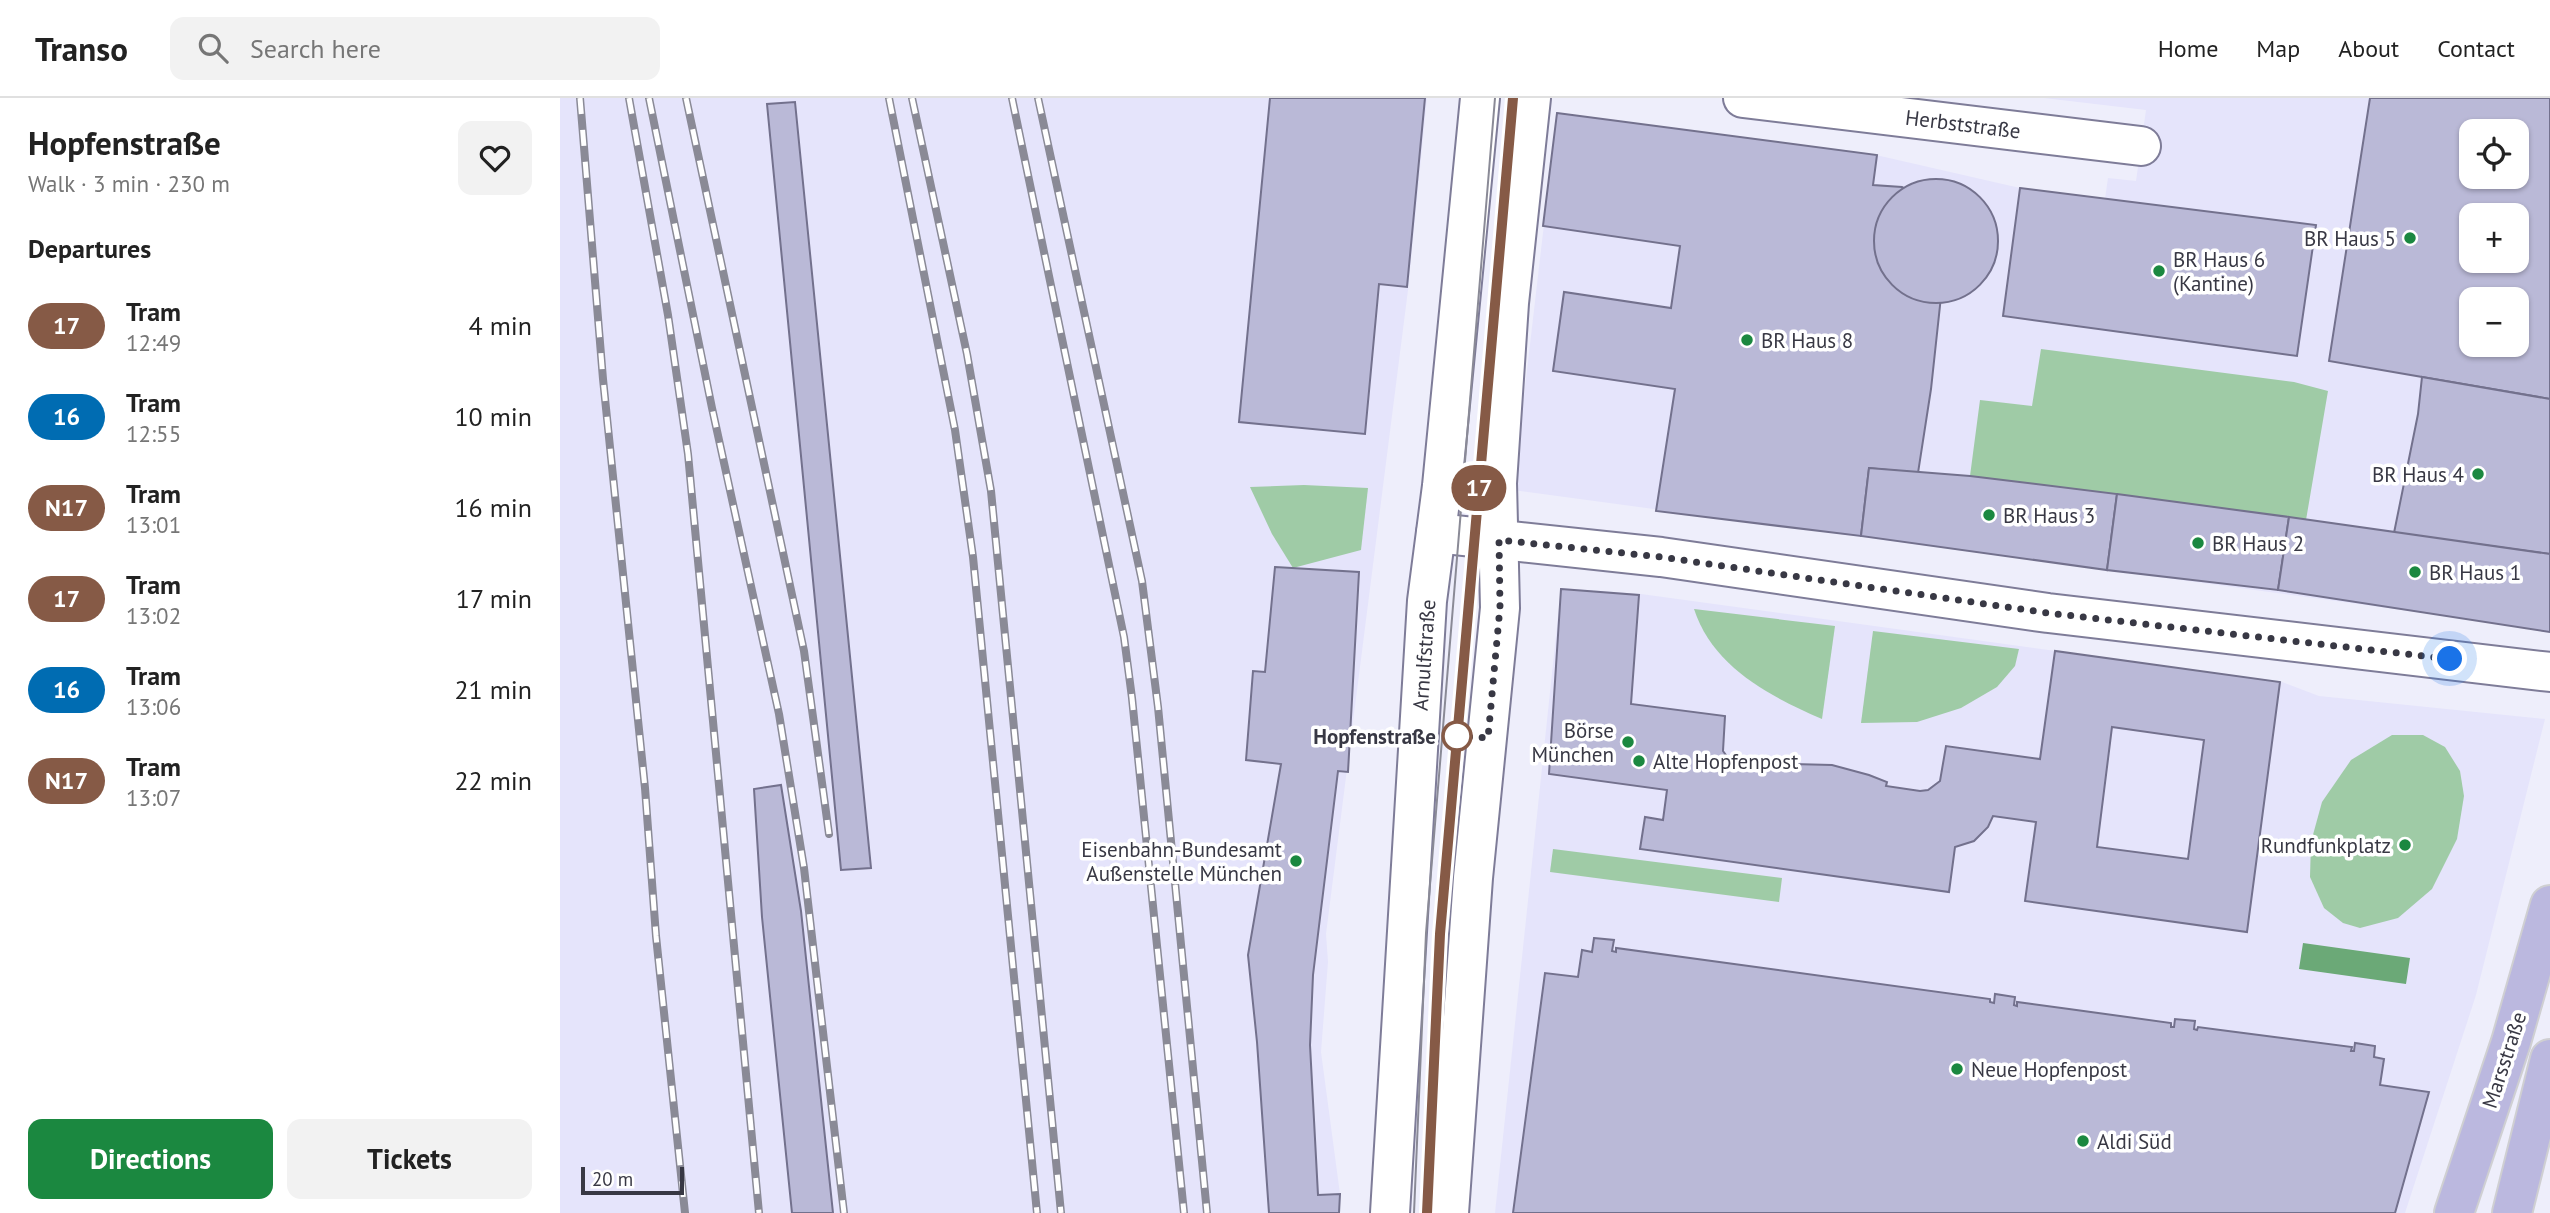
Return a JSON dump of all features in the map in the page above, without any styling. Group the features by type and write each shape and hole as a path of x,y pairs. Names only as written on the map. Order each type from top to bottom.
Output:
{"main road":[{"name":"Marsstraße","path":"2455,1213 2511,1042 2550,905"},
{"name":"Marsstraße","path":"2512,1213 2549,1063"}],"street":[{"name":"Arnulfstraße","path":"1390,1213 1427,601 1480,98"},
{"path":"1449,1213 1473,878 1500,607 1497,483 1508,317 1531,98"},
{"name":"Herbststraße","path":"1743,98 2141,146"},
{"path":"1436,533 1661,557 2048,613 2550,672"}],"shaded area":[{"path":"560,98 1427,98 1408,290 1326,934 1328,962 1321,1052 1340,1194 1340,1213 560,1213"},
{"path":"2044,98 2550,98 2550,632 1513,490 1557,113 1876,155 2020,188 2105,199 2108,178 2136,181 2146,110"},
{"path":"2041,349 2294,382 2328,391 2306,520 1970,476 1980,400 2032,406"},
{"path":"1304,485 1368,488 1361,550 1293,568 1272,534 1250,487"},
{"path":"1561,588 1641,594 2282,682 2319,696 2545,719 2476,995 2405,1213 1495,1213"},
{"path":"1694,609 1835,626 1822,719 1782,700 1745,677 1715,647"},
{"path":"1873,631 2019,649 2015,666 1997,687 1961,708 1917,722 1861,723"},
{"path":"2392,735 2423,735 2445,747 2460,771 2464,796 2457,839 2432,889 2398,918 2360,928 2343,923 2324,908 2310,877 2311,842 2322,802 2351,760"},
{"path":"1553,849 1782,878 1779,902 1550,872"},
{"path":"2303,943 2410,958 2406,984 2299,969"}],"building":[{"path":"1270,98 1425,98 1407,287 1379,284 1365,434 1239,422"},
{"name":"BR Haus 5","path":"2370,98 2550,98 2550,399 2329,361"},
{"path":"795,102 871,868 841,870 767,104"},
{"name":"BR Haus 8","path":"1557,113 1877,155 1873,185 1902,187 1950,213 1931,389 1918,473 1869,468 1861,536 1656,511 1675,389 1553,371 1564,292 1671,308 1680,246 1543,226"},
{"path":"1936,179 1960,183 1980,197 1994,217 1998,241 1994,265 1980,285 1960,299 1936,303 1912,299 1892,285 1878,265 1874,241 1878,217 1892,197 1912,183"},
{"name":"BR Haus 6 (Kantine)","path":"2020,188 2316,225 2297,356 2003,316"},
{"name":"BR Haus 4","path":"2422,377 2550,399 2550,554 2394,533 2418,414"},
{"name":"BR Haus 3","path":"1869,468 1970,476 2117,494 2107,570 1861,536"},
{"name":"BR Haus 2","path":"2117,494 2289,517 2278,590 2107,570"},
{"name":"BR Haus 1","path":"2289,517 2550,554 2550,632 2278,590"},
{"name":"Eisenbahn-Bundesamt Außenstelle München","path":"1275,567 1359,572 1348,772 1338,771 1313,975 1310,1045 1318,1195 1340,1194 1339,1213 1269,1213 1248,955 1281,764 1246,760 1253,671 1265,672"},
{"name":"Alte Hopfenpost","path":"1561,589 1639,595 1631,704 1725,716 1723,751 1732,763 1773,770 1774,767 1793,764 1832,765 1887,782 1886,786 1920,791 1928,790 1940,781 1946,746 2040,759 2055,651 2280,682 2247,932 2025,901 2036,822 1993,816 1988,827 1974,841 1955,847 1949,892 1640,849 1645,817 1663,820 1667,790 1549,774","holes":["2112,727 2204,740 2188,859 2097,847"]},
{"path":"781,785 801,911 833,1213 792,1213 762,917 754,789"},
{"name":"Neue Hopfenpost","path":"1594,938 1614,940 1612,951 1616,952 1616,948 1990,999 1990,1002 1994,1003 1995,994 2015,997 2014,1005 2017,1006 2017,1002 2069,1009 2171,1023 2171,1027 2174,1027 2175,1019 2195,1021 2194,1029 2197,1030 2198,1027 2352,1047 2351,1051 2354,1051 2355,1043 2375,1046 2374,1057 2384,1059 2380,1085 2429,1092 2395,1213 1513,1213 1545,973 1578,977 1582,950 1592,952"}],"tram line":[{"path":"1414,1213 1426,933 1495,98"},
{"path":"1427,1213 1440,934 1513,98"},
{"name":"17","path":"1427,1213 1440,934 1513,98"}],"railway":[{"path":"580,98 603,379 685,1213"},
{"path":"629,98 668,315 688,454 759,1213"},
{"path":"649,98 712,408 779,714 804,868 844,1213"},
{"path":"686,98 804,651 829,834"},
{"path":"889,98 955,430 973,557 1037,1213"},
{"path":"912,98 967,354 991,491 1061,1213"},
{"path":"1012,98 1124,637 1184,1213"},
{"path":"1038,98 1142,581 1158,707 1207,1213"}],"place":[{"name":"BR Haus 5","path":"2410,238"},
{"name":"BR Haus 6 (Kantine)","path":"2159,271"},
{"name":"BR Haus 8","path":"1747,340"},
{"name":"BR Haus 4","path":"2478,474"},
{"name":"BR Haus 3","path":"1989,515"},
{"name":"BR Haus 2","path":"2198,543"},
{"name":"BR Haus 1","path":"2415,572"},
{"name":"Hopfenstraße","path":"1457,736"},
{"name":"Börse München","path":"1628,742"},
{"name":"Alte Hopfenpost","path":"1639,761"},
{"name":"Rundfunkplatz","path":"2405,845"},
{"name":"Eisenbahn-Bundesamt Außenstelle München","path":"1296,861"},
{"name":"Neue Hopfenpost","path":"1957,1069"},
{"name":"Aldi Süd","path":"2083,1141"}],"route":[{"path":"1457,736 1488,738 1500,607 1499,540 1661,557 2048,613 2450,659"}]}
